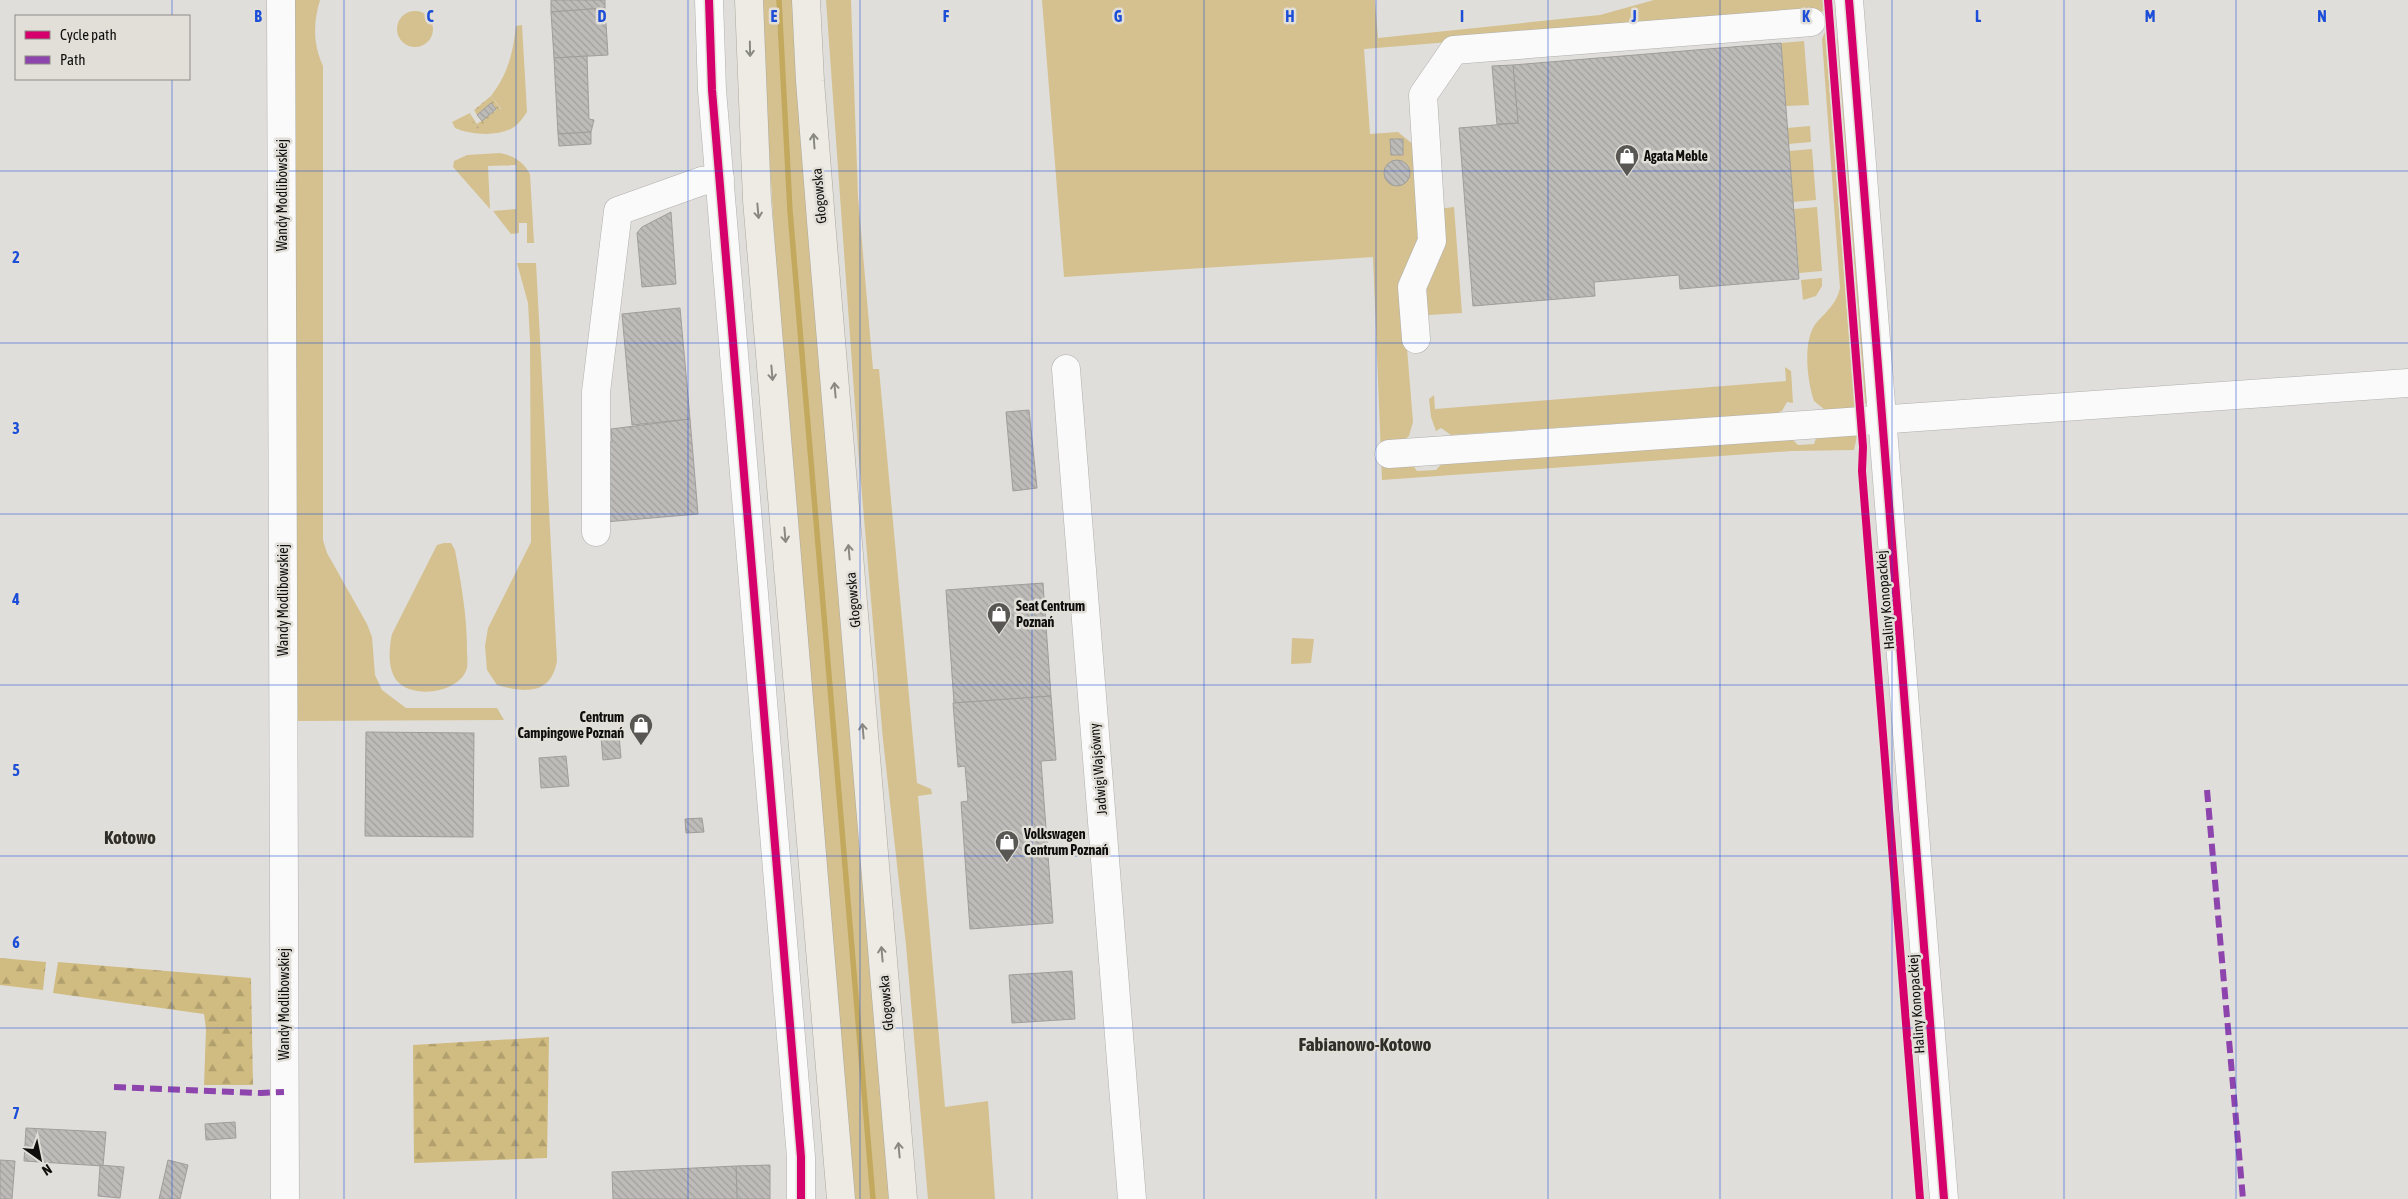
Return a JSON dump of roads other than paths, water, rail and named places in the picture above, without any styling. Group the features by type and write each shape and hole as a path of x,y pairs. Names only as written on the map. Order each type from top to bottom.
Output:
{"main road":[{"path":"749,0 757,200 841,1199"},
{"name":"Głogowska","path":"806,0 821,221 903,1199"}],"street":[{"name":"Wandy Modlibowskiej","path":"281,0 285,1199"},
{"path":"709,0 712,90 800,1147 801,1199"},
{"name":"Haliny Konopackiej","path":"1849,0 1944,1199"},
{"path":"1416,339 1412,287 1432,241 1423,95 1454,50 1811,22"},
{"path":"596,532 596,392 618,211 702,181 720,179"},
{"name":"Jadwigi Wajsówny","path":"1066,369 1132,1199"},
{"path":"1389,454 1883,421 2408,382"}],"waterway":[{"path":"779,0 790,211 873,1199"}],"place":[{"name":"Agata Meble","path":"1627,177"},
{"name":"Seat Centrum Poznań","path":"999,635"},
{"name":"Centrum Campingowe Poznań","path":"641,746"},
{"name":"Volkswagen Centrum Poznań","path":"1007,863"}],"district":[{"name":"Kotowo","path":"130,837"},
{"name":"Fabianowo-Kotowo","path":"1365,1044"}]}
